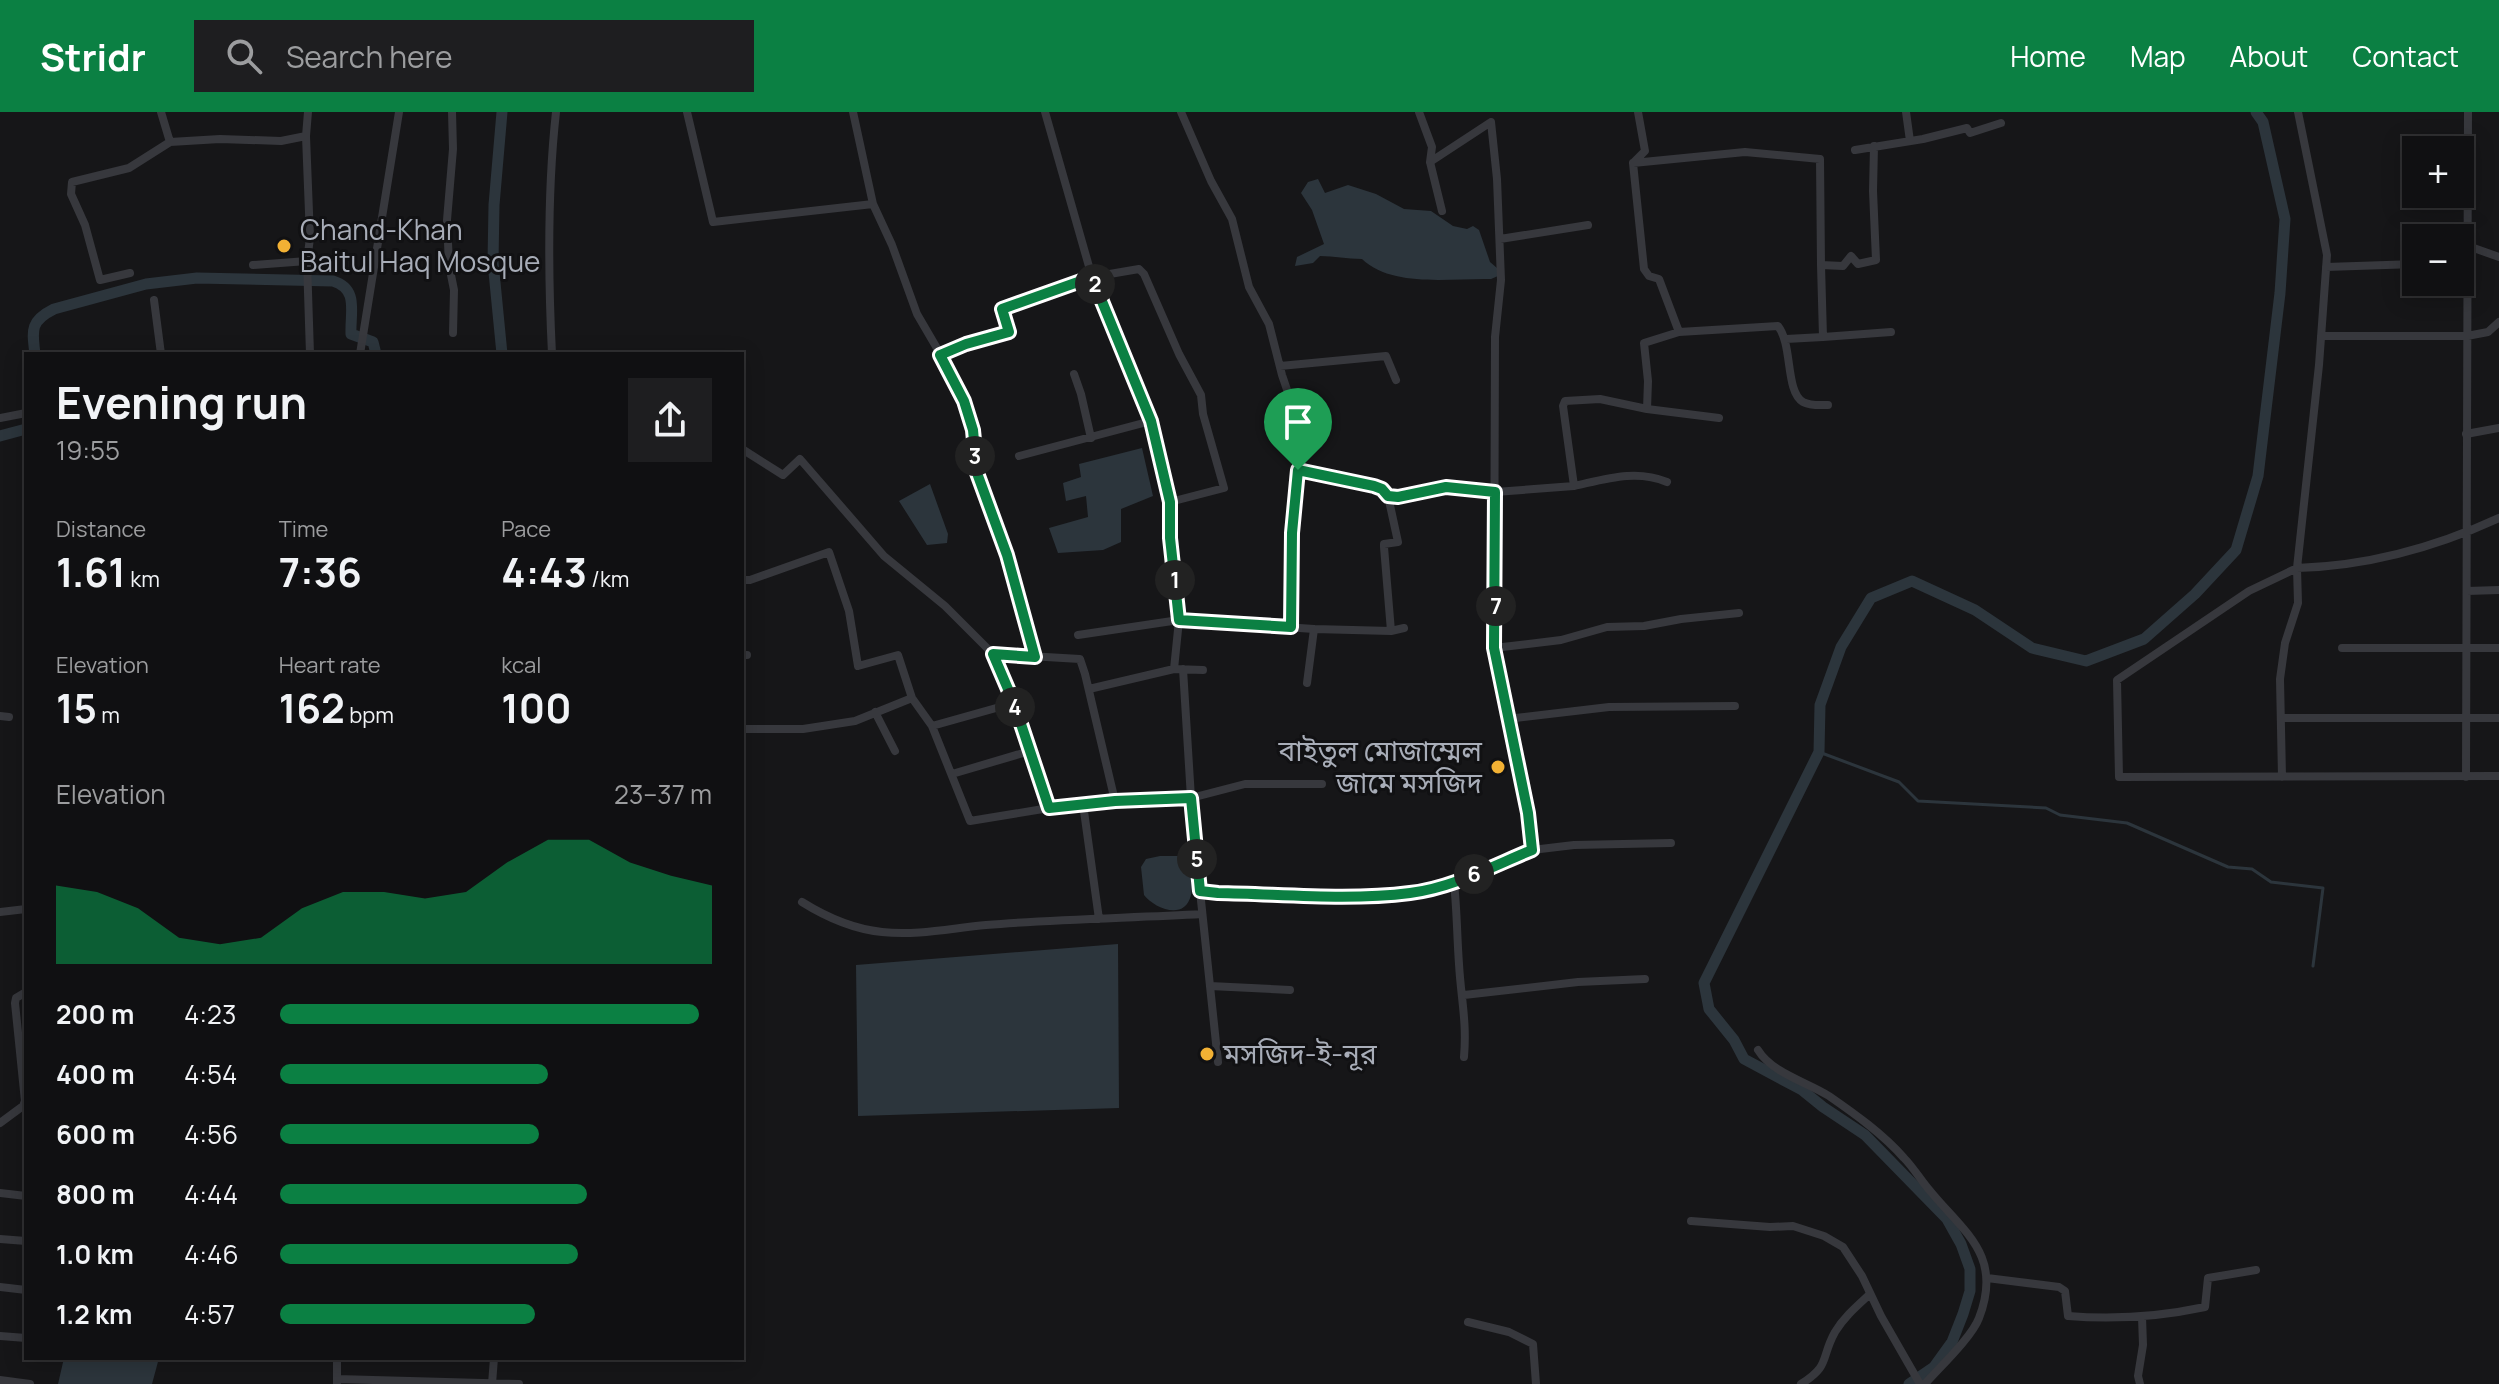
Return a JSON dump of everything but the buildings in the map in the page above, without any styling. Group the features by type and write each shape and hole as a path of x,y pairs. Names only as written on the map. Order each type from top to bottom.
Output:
{"street":[{"path":"161,112 170,142"},
{"path":"308,112 310,238 307,297 310,352"},
{"path":"360,352 399,112"},
{"path":"452,112 453,149 447,220 449,265 454,290 453,333"},
{"path":"552,352 548,284 549,169 556,112"},
{"path":"687,112 713,222 873,204"},
{"path":"853,112 873,204 892,245 917,314 964,401 973,430 977,473 1007,555 1035,657"},
{"path":"1045,112 1092,277 1151,421 1170,502 1170,538 1179,620 1178,669 1218,1062"},
{"path":"1181,112 1211,181 1232,219 1249,287 1269,324 1298,422 1291,627"},
{"path":"1419,112 1432,147 1430,162 1442,211"},
{"path":"1488,112 1501,280 1495,337 1494,648 1528,813 1532,850"},
{"path":"1633,163 1645,151 1638,112"},
{"path":"1906,112 1910,141"},
{"path":"2282,777 2280,679 2285,643 2298,603 2297,568 2326,267 2325,241 2298,112"},
{"path":"2468,112 2468,224"},
{"path":"1430,162 1491,122"},
{"path":"1855,150 1967,128 1970,133 2001,123"},
{"path":"130,273 100,280 85,225 71,194 72,182 129,168 170,142 220,139 281,141 306,136"},
{"path":"1821,265 1843,266 1851,256 1858,264 1876,260 1874,146"},
{"path":"1633,163 1745,152 1820,159 1823,337"},
{"path":"1633,163 1644,269 1649,276 1659,279 1679,332"},
{"path":"1500,239 1588,225"},
{"path":"2474,248 2499,257"},
{"path":"253,265 307,264"},
{"path":"2326,267 2402,264"},
{"path":"940,355 1009,332 1002,309 1092,277 1139,269 1201,395 1203,414 1224,488 1170,502"},
{"path":"2465,296 2466,777"},
{"path":"154,300 161,352"},
{"path":"2321,336 2467,336 2488,332 2499,322"},
{"path":"1647,409 1644,343 1679,332 1773,324 1778,326 1786,339 1796,395 1807,404 1828,405"},
{"path":"1786,339 1891,332"},
{"path":"1280,366 1386,356 1396,380"},
{"path":"1074,374 1091,438"},
{"path":"1574,486 1563,406 1565,401 1600,399 1647,409 1719,418"},
{"path":"1,418 24,413"},
{"path":"1019,456 1151,421"},
{"path":"2466,434 2499,428"},
{"path":"744,450 783,475 800,459 884,556 945,606 993,654 1014,703 1049,808"},
{"path":"1298,470 1374,486 1388,496 1398,542 1384,544 1391,631"},
{"path":"1388,496 1398,497 1446,487 1495,492 1574,486 1620,475 1652,475 1667,482"},
{"path":"2499,518 2468,532 2393,556 2297,568 2249,591 2117,680 2119,777 2499,776"},
{"path":"744,580 829,552 849,611 858,666 898,655 912,698 932,726 970,821 1083,804 1191,798 1245,784 1322,784"},
{"path":"2467,591 2499,590"},
{"path":"1494,648 1561,640 1607,627 1644,626 1739,613"},
{"path":"1078,635 1179,620 1314,629 1391,631 1404,628"},
{"path":"1307,683 1314,629"},
{"path":"2342,648 2499,648"},
{"path":"993,654 1080,659 1115,801"},
{"path":"1089,689 1178,669 1203,670"},
{"path":"744,729 803,729 855,721 912,698"},
{"path":"932,726 1014,703"},
{"path":"1507,719 1609,707 1735,706"},
{"path":"875,712 895,751"},
{"path":"2283,718 2499,718"},
{"path":"952,774 1030,751"},
{"path":"1083,804 1099,919"},
{"path":"1200,891 1349,896 1411,893 1454,883 1532,850 1574,845 1671,843"},
{"path":"1454,883 1460,985 1467,1024 1464,1057"},
{"path":"802,902 824,916 881,932 912,933 987,925 1202,914"},
{"path":"0,912 24,909"},
{"path":"1464,995 1578,982 1645,979"},
{"path":"1210,986 1290,990"},
{"path":"24,993 16,998 15,1003 24,1091"},
{"path":"1691,1221 1793,1226 1824,1236 1843,1247 1862,1276 1911,1371 1922,1384 1979,1320 1987,1278 1971,1235 1932,1194 1904,1158 1843,1106 1773,1065 1758,1050"},
{"path":"0,1123 24,1104"},
{"path":"0,1193 24,1196"},
{"path":"0,1239 24,1241"},
{"path":"1987,1278 2059,1287 2065,1291 2068,1316 2111,1320 2205,1307 2208,1278 2256,1270"},
{"path":"0,1287 24,1290"},
{"path":"1801,1384 1819,1372 1834,1333 1849,1313 1870,1294"},
{"path":"2140,1384 2142,1317"},
{"path":"1468,1322 1509,1332 1533,1344 1536,1384"},
{"path":"0,1336 24,1338"},
{"path":"337,1360 337,1381 519,1384"},
{"path":"492,1383 494,1360"},
{"path":"0,1380 30,1384"}],"shaded area":[{"path":"1318,179 1325,193 1348,185 1376,194 1404,209 1431,211 1453,226 1467,229 1473,226 1479,230 1498,276 1491,279 1422,280 1389,274 1362,259 1325,256 1320,256 1313,263 1295,266 1297,257 1324,244 1312,210 1301,193 1308,182"},
{"path":"1142,448 1153,496 1121,509 1121,542 1103,550 1058,553 1049,528 1088,517 1086,496 1066,501 1063,483 1081,477 1079,464"},
{"path":"930,484 948,534 947,543 927,545 899,501"},
{"path":"1186,856 1192,890 1183,908 1162,908 1144,895 1141,867 1146,859"},
{"path":"1118,944 1119,1108 858,1116 856,965"},
{"path":"64,1360 158,1360 152,1384 58,1384"}],"waterway":[{"path":"502,112 494,205 493,262 502,352"},
{"path":"1909,1384 1934,1367 1952,1342 1963,1314 1970,1291 1970,1269 1961,1244 1947,1219 1865,1135 1802,1090 1744,1059 1734,1040 1709,1009 1704,983 1819,752 1820,705 1841,647 1871,598 1912,581 1975,610 2032,648 2086,661 2144,639 2195,594 2236,550 2258,476 2280,293 2285,219 2263,122 2256,112"},
{"path":"35,352 34,327 40,318 54,309 146,284 197,278 333,281 350,295 351,334 373,342 376,352"},
{"path":"0,436 24,430"},
{"path":"1819,752 1899,782 1918,801 2046,808 2060,815 2127,823 2228,867 2252,869 2271,882 2323,888 2313,966"}],"place":[{"name":"Chand-Khan Baitul Haq Mosque","path":"284,246"},
{"name":"বাইতুল মোজাম্মেল জামে মসজিদ","path":"1498,767"},
{"name":"মসজিদ-ই-নূর","path":"1207,1054"}],"route":[{"path":"1092,277 1151,421 1170,502 1170,538 1179,620 1291,627 1292,533 1298,470 1374,486 1388,496 1398,497 1446,487 1495,492 1494,648 1528,813 1532,850 1454,883 1411,893 1349,896 1218,893 1200,891 1191,798 1049,808 1014,703 993,654 1035,657 1007,555 977,473 973,430 964,401 940,355 1009,332 1002,309 1092,277"}]}
